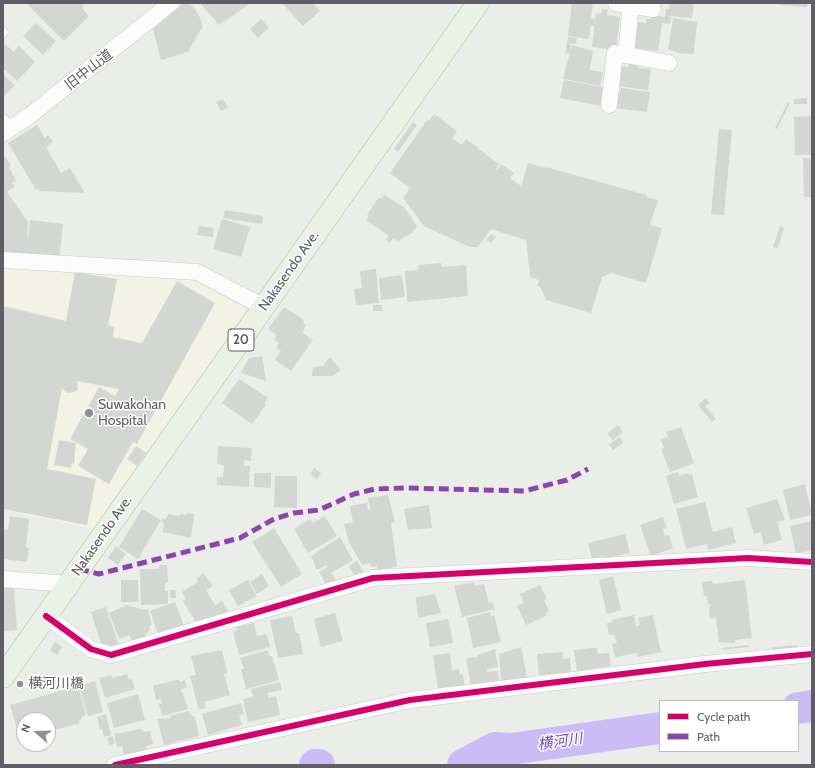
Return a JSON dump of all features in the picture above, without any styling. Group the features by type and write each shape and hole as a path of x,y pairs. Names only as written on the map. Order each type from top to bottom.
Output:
{"highway":[{"name":"Nakasendo Ave.","path":"3,677 478,3"}],"street":[{"name":"旧中山道","path":"6,126 35,111 171,3"},
{"path":"626,55 626,4 653,9"},
{"path":"609,105 615,53 668,63"},
{"path":"3,260 197,272 264,307"},
{"path":"46,616 91,649 111,655 373,578 748,558 812,562"},
{"path":"3,579 68,584"},
{"path":"115,765 410,700 705,664 812,654"}],"shaded area":[{"name":"Suwakohan Hospital","path":"3,269 85,271 186,279 203,285 245,309 244,317 94,529 3,510"}],"building":[{"path":"26,3 81,3 84,6 82,8 89,16 64,41"},
{"path":"184,3 189,3 198,13 203,26 188,52 161,60 153,29"},
{"path":"200,3 251,3 219,25"},
{"path":"282,3 313,3 320,11 303,26"},
{"path":"572,3 593,3 591,18 595,19 594,26 591,26 589,39 568,36"},
{"path":"670,3 694,3 692,18 666,16 671,17 670,24 662,23 658,51 635,48 638,22 646,23 646,19 651,19 651,15 665,17 666,9 669,9"},
{"path":"779,3 808,3 807,7 779,5"},
{"path":"602,9 608,10 607,15 620,17 616,50 592,47 596,13 601,14"},
{"path":"673,18 697,22 694,54 678,53 668,49"},
{"path":"261,19 269,28 258,38 250,29"},
{"path":"36,23 56,41 43,55 23,36"},
{"path":"568,37 577,38 576,44 567,43"},
{"path":"567,43 571,44 570,53 566,53"},
{"path":"5,44 14,52 19,46 35,62 17,81 3,68 3,46"},
{"path":"572,45 593,51 590,70 603,72 600,86 563,79"},
{"path":"629,63 639,65 639,68 651,69 648,90 618,86 620,66 628,67"},
{"path":"3,74 15,85 3,97"},
{"path":"564,80 606,88 602,106 560,98"},
{"path":"621,88 650,92 647,112 614,108 616,93 620,94"},
{"path":"807,98 807,104 794,104 794,99"},
{"path":"223,99 228,108 221,111 216,102"},
{"path":"788,102 790,103 777,129 775,128"},
{"path":"434,114 457,131 452,138 462,145 466,139 479,148 475,154 479,149 499,164 496,168 497,170 501,164 514,173 510,178 521,186 520,189 521,188 528,163 646,195 646,197 658,200 650,225 662,228 646,283 611,273 602,277 591,313 546,300 540,287 537,286 539,280 530,277 526,240 491,229 478,247 470,247 424,226 403,198 410,188 390,173 427,120 429,121"},
{"path":"812,116 812,155 795,155 794,117"},
{"path":"413,122 417,125 398,152 394,149"},
{"path":"37,125 45,138 48,135 53,142 46,147 61,173 70,168 85,193 36,190 8,143"},
{"path":"719,129 732,130 724,215 711,214"},
{"path":"5,156 11,165 9,167 16,181 12,183 15,186 7,192 28,222 27,237 30,220 63,224 59,259 3,259 3,157"},
{"path":"803,158 812,158 812,197 804,197"},
{"path":"384,195 404,207 417,226 412,233 398,241 393,238 390,243 386,240 389,236 366,220 369,216 367,215 379,197 381,199"},
{"path":"225,210 263,216 262,224 223,218"},
{"path":"222,219 250,227 241,257 213,249"},
{"path":"199,226 214,228 213,237 197,235"},
{"path":"780,226 784,228 778,248 773,247"},
{"path":"491,234 496,237 491,243 486,240"},
{"path":"441,263 442,267 466,265 468,296 407,302 405,271 418,270 418,265"},
{"path":"376,269 379,303 356,305 354,289 362,288 360,271"},
{"name":"Suwakohan Hospital","path":"75,272 117,279 108,325 114,327 113,337 142,343 177,281 215,303 137,444 133,442 109,484 78,466 88,449 70,439 99,387 115,396 119,389 77,381 78,389 74,392 67,393 62,388 47,469 96,479 87,525 3,509 3,306 66,321"},
{"path":"402,275 405,297 381,300 379,278"},
{"path":"373,305 382,305 383,311 373,311"},
{"path":"284,307 304,320 303,322 306,324 302,333 313,340 291,371 275,360 281,351 276,348 279,343 274,340 277,335 268,329"},
{"path":"262,356 266,381 241,373 249,358"},
{"path":"330,357 341,370 332,376 312,376 313,367 323,366"},
{"path":"239,379 268,398 264,403 266,405 252,424 222,403"},
{"path":"706,398 710,403 705,406 716,419 712,422 698,405"},
{"path":"618,425 623,432 613,440 607,434"},
{"path":"681,427 694,463 670,472 661,449 664,448 660,439 668,437 666,432"},
{"path":"620,437 623,443 613,450 609,444"},
{"path":"59,440 76,443 74,464 72,463 71,468 54,465"},
{"path":"136,446 146,453 137,466 127,459"},
{"path":"218,446 252,448 251,461 244,460 244,466 250,466 249,487 217,485 217,477 223,478 224,465 217,464"},
{"path":"314,468 321,473 317,479 310,474"},
{"path":"678,472 679,476 688,473 689,475 692,474 698,497 674,504 666,476"},
{"path":"254,473 271,473 271,488 254,487"},
{"path":"275,476 297,476 297,508 274,507"},
{"path":"805,484 812,515 790,520 783,490"},
{"path":"388,495 395,522 391,523 397,567 377,570 377,566 371,567 370,563 362,565 349,542 344,524 353,522 350,506 367,503 368,510 370,509 368,498"},
{"path":"777,499 785,520 777,522 782,540 764,545 761,532 754,534 746,508"},
{"path":"705,502 713,532 732,527 736,543 708,550 707,544 686,549 676,509"},
{"path":"429,505 432,528 408,530 404,509"},
{"path":"142,509 161,520 138,559 119,547"},
{"path":"187,513 194,514 191,538 163,532 164,523 162,523 162,518 165,519 169,514 179,516 180,514 186,515"},
{"path":"10,516 29,519 26,547 29,548 27,562 3,559 3,532 4,529 8,530"},
{"path":"325,516 337,536 308,553 294,529 310,519 313,523"},
{"path":"663,517 667,528 663,529 665,536 669,535 673,548 651,556 640,525"},
{"path":"812,521 812,550 796,554 790,526"},
{"path":"274,528 302,574 281,587 252,542"},
{"path":"625,534 630,553 604,559 603,556 592,559 588,543"},
{"path":"340,537 353,560 331,573 336,580 327,586 319,572 328,567 326,565 317,570 311,556"},
{"path":"116,546 126,554 118,565 108,558"},
{"path":"357,561 364,573 356,578 349,566"},
{"path":"159,565 167,565 168,582 165,583 165,591 168,591 168,604 141,605 140,569 159,569"},
{"path":"203,573 213,586 206,590 215,605 222,601 229,612 223,616 221,614 218,616 217,614 197,624 183,601 186,599 182,592 198,582 197,579"},
{"path":"262,574 269,586 257,594 250,582"},
{"path":"613,576 621,610 607,614 599,580"},
{"path":"121,580 138,580 138,602 121,602"},
{"path":"248,580 257,596 238,606 229,590"},
{"path":"745,580 752,638 735,640 735,643 719,642 715,612 715,618 710,619 709,606 714,604 708,605 707,596 704,596 702,582 712,581 713,584"},
{"path":"474,582 475,586 484,584 489,603 493,602 495,609 462,617 454,586"},
{"path":"540,585 547,599 544,600 549,611 546,613 547,615 526,625 517,606 524,603 520,594"},
{"path":"14,587 17,630 3,631 3,588"},
{"path":"170,590 176,590 176,598 170,598"},
{"path":"435,594 441,613 418,618 416,597"},
{"path":"175,602 184,626 158,635 150,611"},
{"path":"127,605 143,610 148,609 152,625 145,635 146,637 132,642 129,635 119,639 109,613"},
{"path":"106,607 119,645 109,648 108,644 102,646 91,612"},
{"path":"490,612 491,616 494,615 501,642 473,648 467,618"},
{"path":"335,613 343,641 321,647 314,619"},
{"path":"634,615 636,626 640,625 638,618 653,615 661,652 638,657 637,653 615,657 612,644 617,643 614,634 609,635 607,623 612,622 611,620"},
{"path":"292,616 296,633 299,633 303,654 278,658 270,620"},
{"path":"448,619 453,643 430,647 426,623"},
{"path":"254,623 257,636 267,634 270,647 239,655 233,631 238,630 237,627"},
{"path":"55,642 62,647 57,655 50,650"},
{"path":"748,645 749,647 722,650 722,648"},
{"path":"797,645 798,649 772,652 772,647"},
{"path":"521,647 527,678 501,681 499,654"},
{"path":"597,648 598,654 609,653 611,666 577,671 574,650"},
{"path":"495,649 498,667 487,669 487,672 498,671 499,680 471,687 466,658 478,657 478,655"},
{"path":"222,650 227,673 224,674 230,695 204,702 206,708 199,710 190,676 196,675 191,656"},
{"path":"268,650 269,656 272,656 279,680 246,689 241,669 244,669 240,658"},
{"path":"562,652 563,659 570,658 571,672 539,675 537,654"},
{"path":"450,653 452,670 459,669 460,675 463,674 465,686 438,690 433,655"},
{"path":"127,674 129,680 132,679 135,689 105,698 99,678 111,675 112,678"},
{"path":"179,680 180,682 185,680 187,688 181,689 188,709 162,716 159,704 162,704 161,699 156,700 153,686"},
{"path":"95,681 103,712 88,716 79,686"},
{"path":"280,682 282,690 267,693 269,698 276,696 280,715 248,722 243,699 253,697 251,689"},
{"path":"78,686 86,714 79,721 80,723 56,730 56,712 16,712 16,726 10,705"},
{"path":"138,694 145,720 114,728 107,703"},
{"path":"241,703 244,714 239,715 242,725 208,735 202,714"},
{"path":"189,711 192,717 195,716 199,736 164,745 157,719 171,718 170,716"},
{"path":"106,714 111,735 104,737 102,729 100,730 97,717"},
{"path":"142,729 143,732 150,731 153,744 146,746 146,750 124,755 122,746 117,747 114,734"},
{"path":"113,736 115,743 109,745 107,738"}],"waterway":[{"name":"横河川","path":"799,708 812,706"},
{"name":"横河川","path":"463,765 495,748 511,749 659,728"}],"marked path":[{"path":"79,569 99,574 240,538 274,519 294,513 319,510 354,494 375,489 405,488 524,491 567,480 588,469"}],"cycle path":[{"path":"46,616 91,649 111,655 373,578 748,558 812,562"},
{"path":"115,765 410,700 705,664 812,654"}],"place":[{"name":"Suwakohan Hospital","path":"89,413"},
{"name":"横河川橋","path":"20,684"}]}
